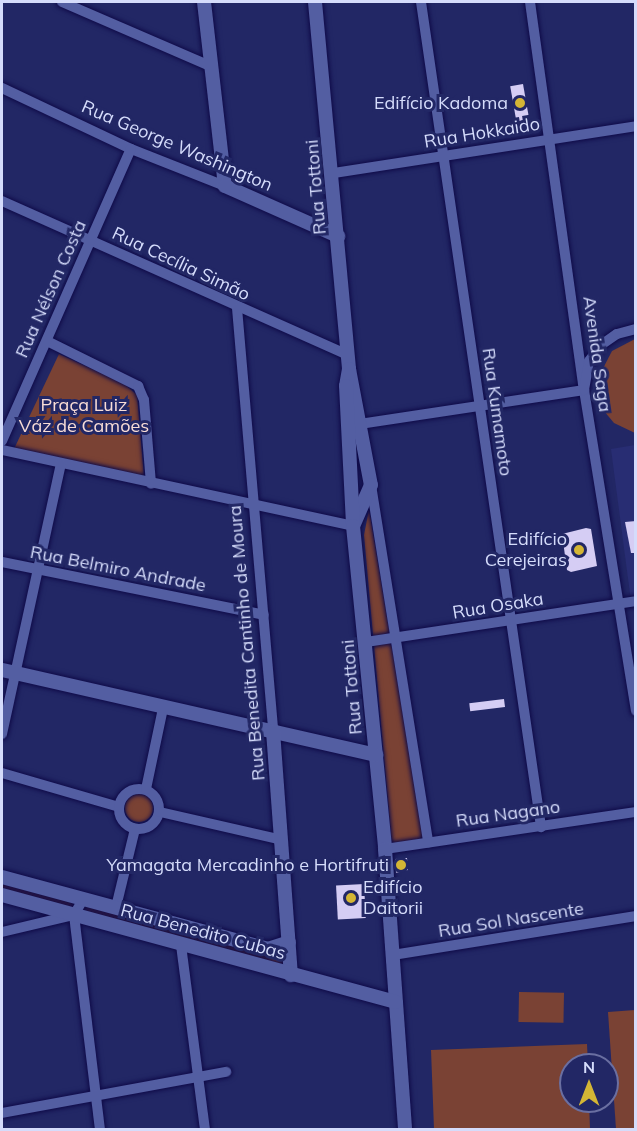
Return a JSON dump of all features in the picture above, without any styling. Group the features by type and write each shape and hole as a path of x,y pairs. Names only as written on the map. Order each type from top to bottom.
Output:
{"street":[{"path":"62,2 210,66"},
{"path":"204,2 225,186"},
{"name":"Rua Tottoni","path":"315,2 334,172 349,369 347,426 353,526 376,755 405,1130"},
{"name":"Rua Kumamoto","path":"421,2 446,155 478,406 542,827"},
{"name":"Avenida Saga","path":"530,2 584,390 636,711"},
{"name":"Rua George Washington","path":"2,88 131,149 225,186 338,236"},
{"name":"Rua Hokkaido","path":"334,172 636,126"},
{"name":"Rua Nélson Costa","path":"2,441 131,149"},
{"name":"Rua Cecília Simão","path":"2,201 237,308 348,355"},
{"name":"Rua Benedita Cantinho de Moura","path":"237,308 264,615 291,975"},
{"path":"347,426 584,390 589,361 601,345 617,334 636,329"},
{"path":"47,341 138,386 144,400 151,484"},
{"name":"Rua Tottoni","path":"349,369 362,424 429,842"},
{"path":"2,450 353,526 371,485"},
{"path":"2,734 8,671 40,570 61,464"},
{"name":"Rua Belmiro Andrade","path":"2,562 264,615"},
{"name":"Rua Osaka","path":"366,642 636,601"},
{"path":"8,671 376,755"},
{"path":"146,789 163,708"},
{"path":"2,773 119,807"},
{"path":"146,789 156,797 160,812 152,825 135,829 122,820 119,807 126,793 146,789"},
{"path":"160,812 282,840"},
{"name":"Rua Nagano","path":"384,849 636,812"},
{"path":"116,907 135,829"},
{"path":"2,877 259,948 275,950 289,942"},
{"name":"Rua Benedito Cubas","path":"2,894 181,945 396,1002"},
{"path":"84,898 74,915 100,1130"},
{"path":"2,932 74,915"},
{"name":"Rua Sol Nascente","path":"393,955 636,916"},
{"path":"181,945 205,1130"},
{"path":"254,964 259,948"},
{"path":"2,1113 226,1072"}],"shaded area":[{"path":"635,445 636,600 631,601 611,449"}],"green space":[{"path":"636,339 635,433 614,423 604,411 597,380 612,351"},
{"name":"Praça Luiz Váz de Camões","path":"59,354 123,383 137,395 144,477 14,449"},
{"path":"369,509 424,840 392,845 364,535"},
{"path":"139,794 149,798 153,808 149,818 139,822 129,818 125,808 129,798"},
{"path":"2,884 284,960 282,967 2,892"},
{"path":"519,992 564,993 563,1023 518,1022"},
{"path":"635,1010 635,1129 616,1129 615,1113 619,1113 619,1053 611,1053 608,1012"},
{"path":"587,1044 587,1053 559,1053 559,1113 589,1113 590,1129 434,1129 431,1050"}],"building":[{"name":"Edifício Kadoma","path":"523,84 529,119 516,122 510,86"},
{"path":"636,521 636,553 631,553 625,522"},
{"name":"Edifício Cerejeiras","path":"586,528 591,529 597,566 571,572 567,570 562,534"},
{"path":"504,699 505,707 470,711 469,703"},
{"name":"Yamagata Mercadinho e Hortifruti","path":"407,858 408,870 396,873 395,859"},
{"name":"Edifício Daitorii","path":"364,884 366,918 338,919 336,885"}],"place":[{"name":"Edifício Kadoma","path":"520,103"},
{"name":"Edifício Cerejeiras","path":"579,550"},
{"name":"Yamagata Mercadinho e Hortifruti","path":"401,865"},
{"name":"Edifício Daitorii","path":"351,898"}]}
